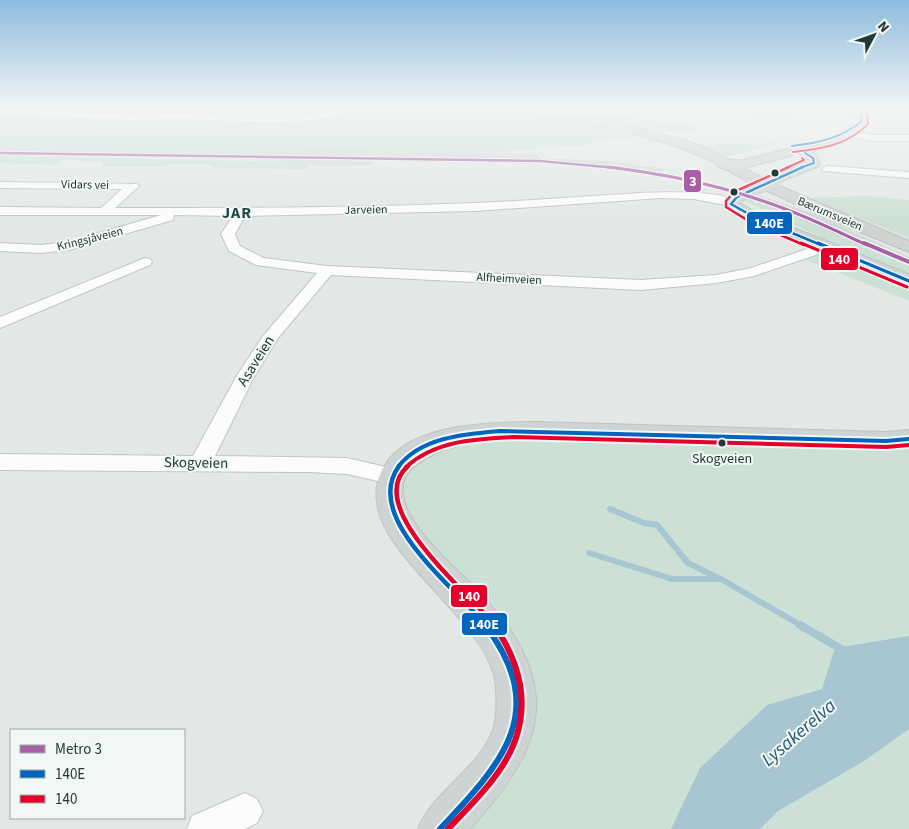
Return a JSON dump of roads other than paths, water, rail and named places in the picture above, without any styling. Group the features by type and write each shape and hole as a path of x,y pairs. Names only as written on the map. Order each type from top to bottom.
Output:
{"main road":[{"name":"Bærumsveien","path":"683,147 722,163 754,185 909,247"},
{"path":"722,163 742,164 807,147"},
{"path":"794,151 813,158 814,163 789,172 772,181 754,185 734,199 732,206 909,281"},
{"path":"440,829 500,758 513,733 516,713 515,679 509,660 496,639 402,530 389,503 388,491 391,476 399,464 413,453 431,444 488,432 695,435 886,441 909,439"}],"street":[{"path":"827,169 909,175"},
{"name":"Vidars vei","path":"0,185 133,186 105,210"},
{"name":"Jarveien","path":"0,211 241,212 475,207 660,195 734,199"},
{"name":"Kringsjåveien","path":"0,248 40,249 69,246 162,219 177,211"},
{"name":"Alfheimveien","path":"241,212 228,234 234,248 262,262 327,270 592,284 671,284 754,272 825,247"},
{"path":"0,323 64,298 145,262"},
{"name":"Asaveien","path":"200,463 245,377 270,336 327,270"},
{"name":"Skogveien","path":"0,462 347,466 391,476"},
{"path":"205,829 245,811"}],"water":[{"name":"Lysakerelva","path":"909,636 909,729 864,761 778,811 760,829 671,829 700,768 767,705 822,689 835,648"}],"waterway":[{"path":"610,509 644,523 657,525 688,563 720,579"},
{"path":"589,553 672,579 720,579"},
{"path":"720,579 802,626"},
{"path":"800,625 843,650"}],"metro line":[{"name":"3","path":"0,153 540,161 602,166 694,181 754,198 799,214 909,262"}],"place":[{"name":"Skogveien","path":"722,443"}],"district":[{"name":"JAR","path":"237,213"}]}
